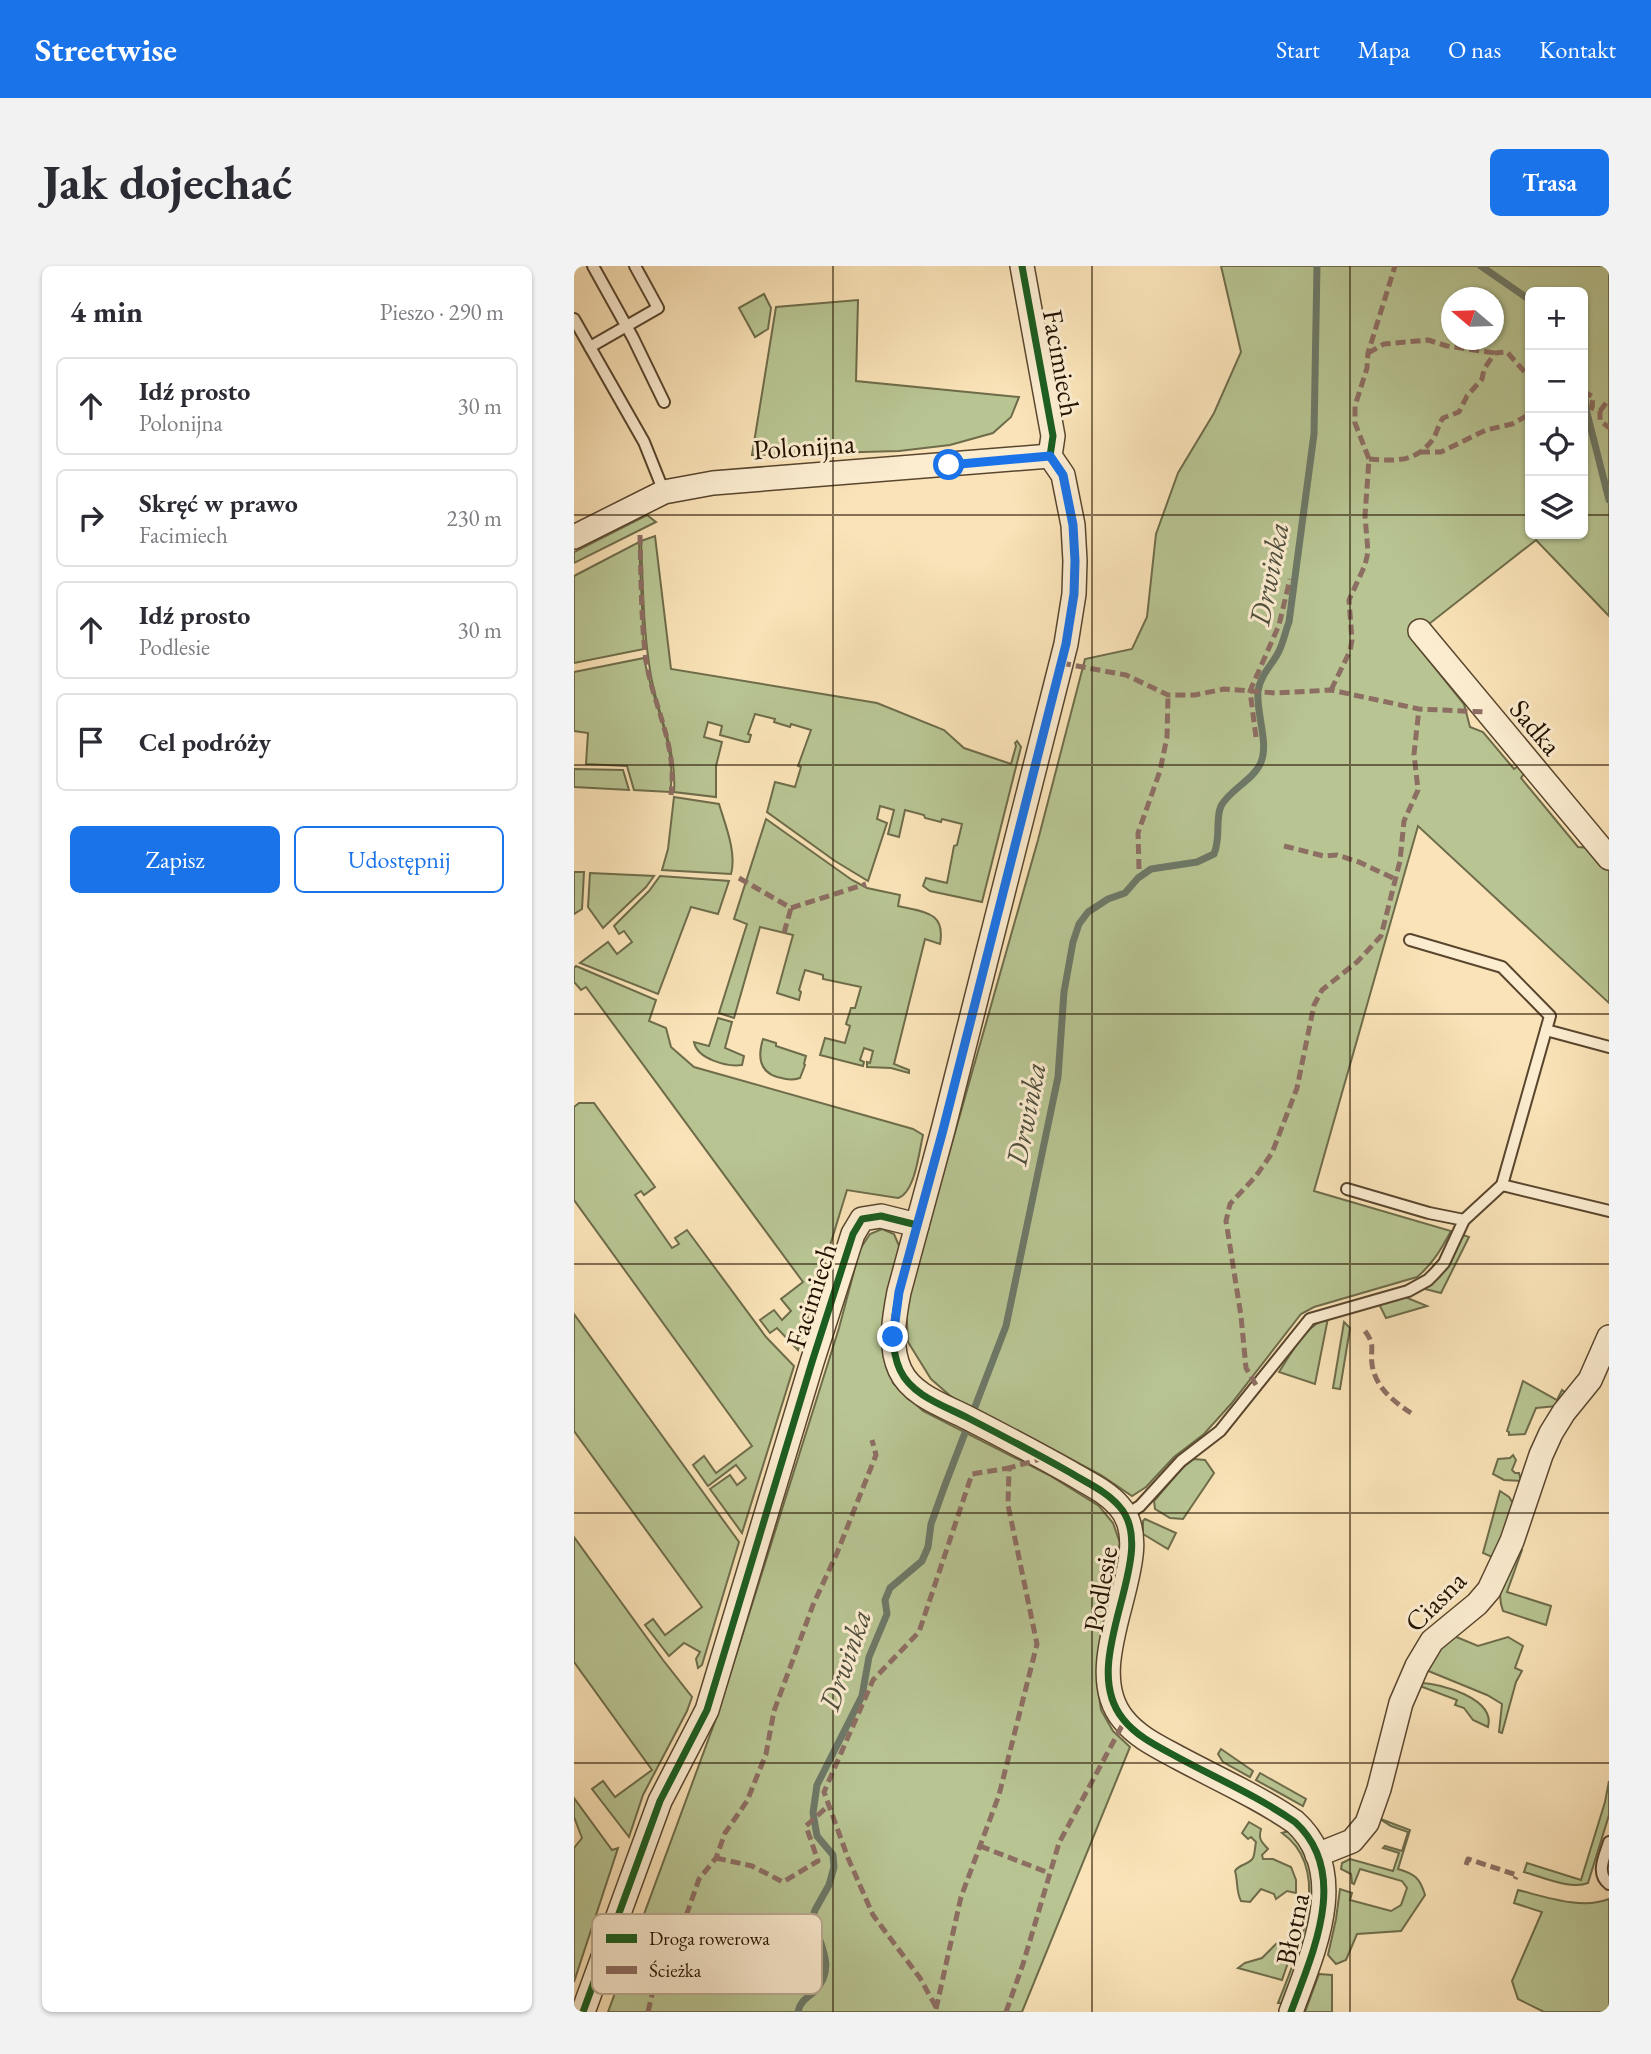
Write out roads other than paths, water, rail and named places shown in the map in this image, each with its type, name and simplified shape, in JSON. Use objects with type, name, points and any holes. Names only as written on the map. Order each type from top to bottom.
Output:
[{"type":"street","name":"Facimiech","points":[[619,1914],[660,1801],[707,1710],[853,1234],[862,1219],[881,1216],[917,1225],[1070,627],[1075,561],[1073,525],[1063,475],[1050,456],[1053,436],[1022,266]]},
{"type":"street","name":"Polonijna","points":[[574,537],[664,492],[713,483],[1050,456]]},
{"type":"street","name":"Sadka","points":[[1420,631],[1609,858]]},
{"type":"street","name":"Podlesie","points":[[917,1225],[894,1318],[895,1357],[900,1372],[917,1391],[1011,1439],[1098,1489],[1111,1498],[1126,1515],[1132,1539],[1131,1549],[1109,1658],[1107,1683],[1116,1710],[1124,1722],[1152,1743],[1295,1822],[1305,1831],[1317,1855]]},
{"type":"street","name":"Ciasna","points":[[1317,1855],[1352,1840],[1367,1823],[1379,1789],[1401,1703],[1417,1666],[1432,1641],[1477,1604],[1489,1590],[1509,1550],[1551,1433],[1590,1380],[1609,1337]]},
{"type":"street","name":"Błotna","points":[[1292,2012],[1322,1920],[1323,1883],[1317,1855]]},
{"type":"street","name":"Facimiech","points":[[583,2012],[592,1987]]},
{"type":"lane","points":[[593,266],[664,402]]},
{"type":"lane","points":[[590,347],[658,308],[635,266]]},
{"type":"lane","points":[[575,321],[644,442],[664,492]]},
{"type":"lane","points":[[1126,1515],[1140,1506],[1181,1461],[1220,1431],[1310,1319],[1408,1291],[1429,1280],[1444,1263],[1464,1220],[1502,1185],[1550,1016],[1502,967],[1410,940]]},
{"type":"lane","points":[[1546,1030],[1609,1047]]},
{"type":"lane","points":[[1502,1185],[1609,1212]]},
{"type":"lane","points":[[1347,1189],[1429,1213],[1464,1220]]},
{"type":"lane","points":[[1609,1842],[1601,1872],[1609,1884]]},
{"type":"waterway","name":"Drwinka","points":[[814,1914],[829,1885],[834,1867],[833,1855],[817,1836],[813,1813],[817,1785],[862,1696],[869,1657],[887,1614],[885,1600],[890,1588],[922,1561],[928,1547],[931,1524],[1006,1326],[1058,1077],[1064,992],[1079,924],[1088,912],[1108,899],[1125,893],[1138,878],[1151,869],[1197,862],[1214,854],[1221,806],[1230,794],[1253,774],[1261,762],[1264,746],[1258,691],[1263,676],[1280,649],[1289,622],[1314,434],[1317,266]]},
{"type":"waterway","points":[[1481,266],[1525,297]]},
{"type":"waterway","points":[[1587,413],[1609,500]]},
{"type":"waterway","name":"Drwinka","points":[[822,1949],[826,1964],[822,1982]]},
{"type":"waterway","name":"Drwinka","points":[[798,2012],[802,2002],[811,1994]]}]
